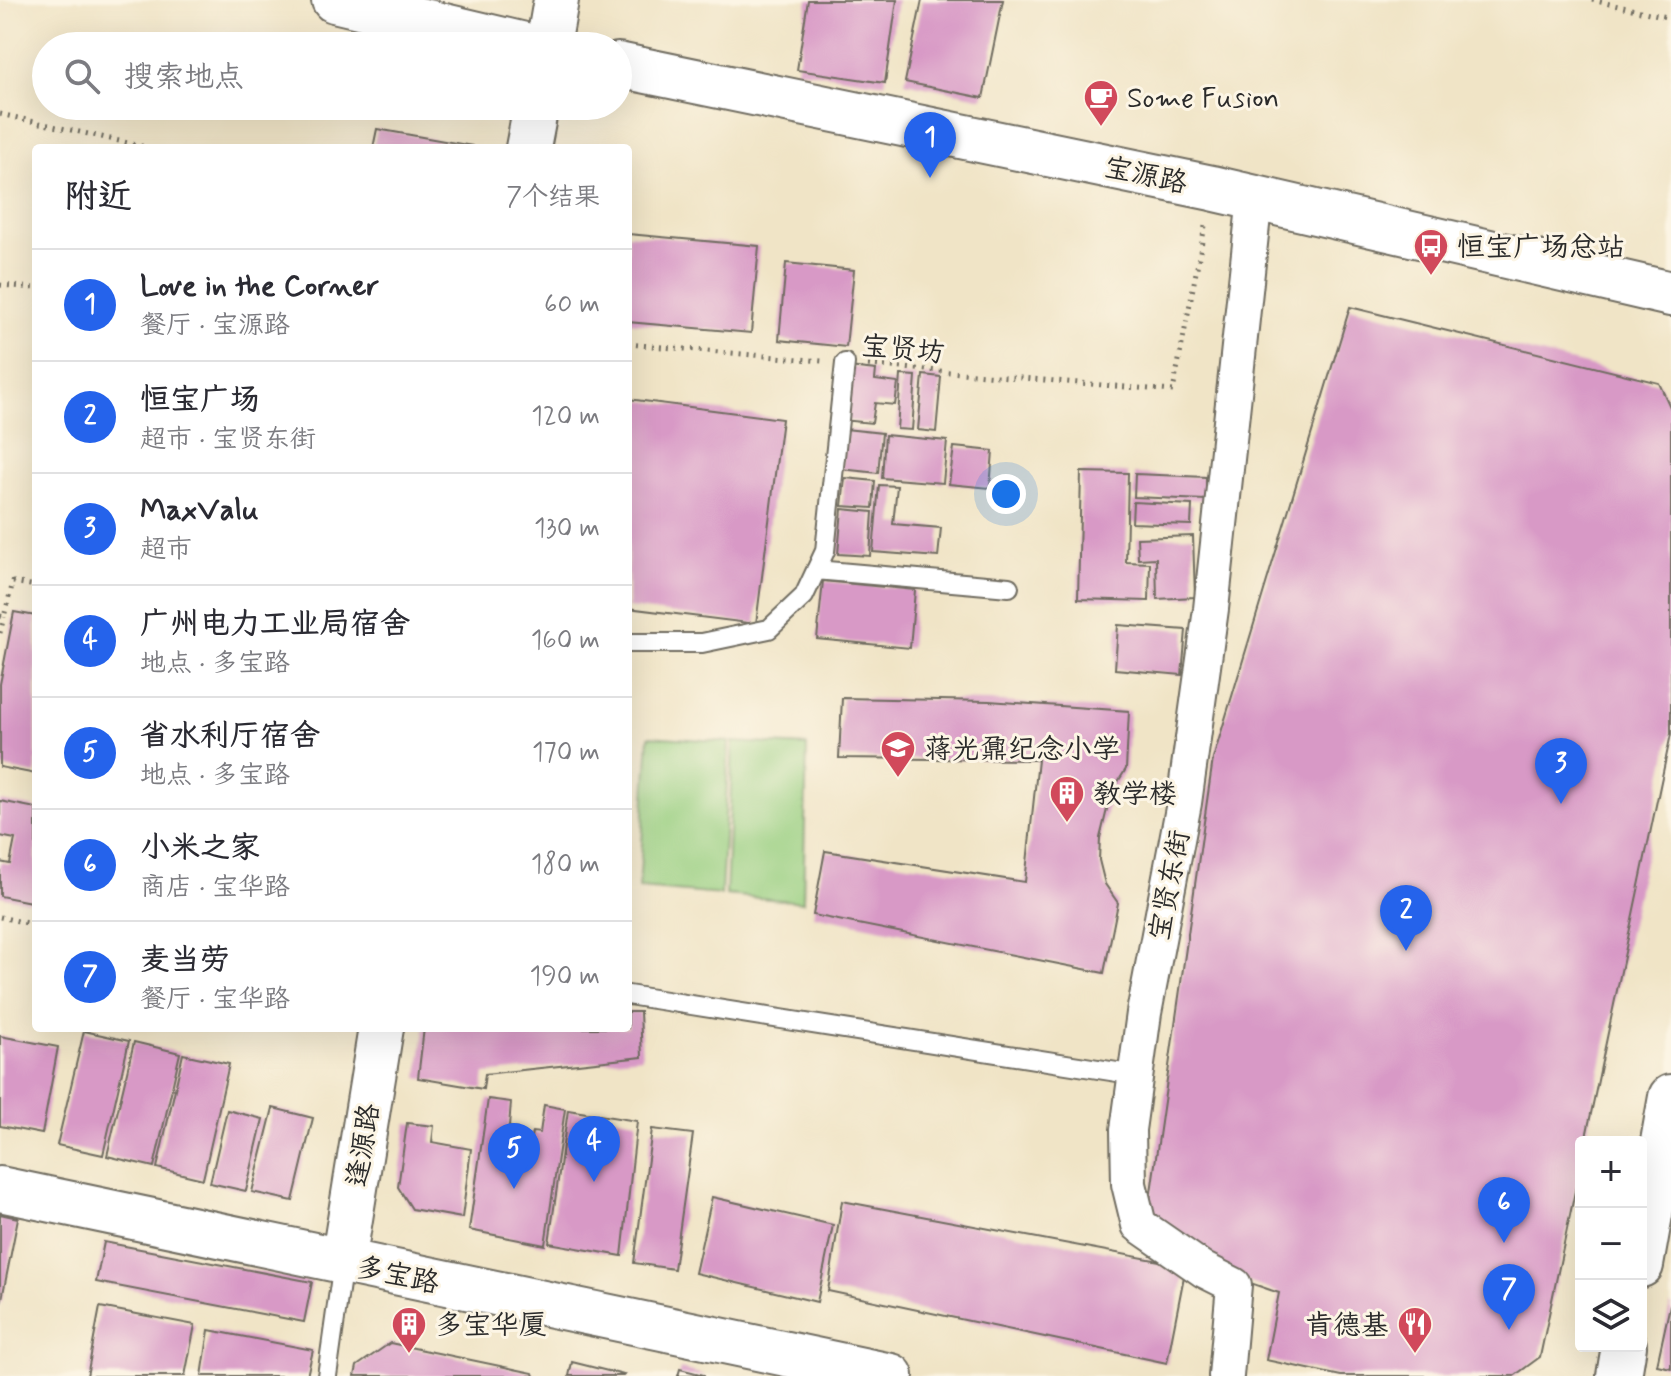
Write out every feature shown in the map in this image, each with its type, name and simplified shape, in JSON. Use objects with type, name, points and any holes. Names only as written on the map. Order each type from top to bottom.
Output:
[{"type":"street","points":[[334,0],[470,32]]},
{"type":"street","points":[[550,32],[556,0]]},
{"type":"street","name":"宝源路","points":[[632,68],[1255,197],[1671,294]]},
{"type":"street","points":[[529,144],[533,120]]},
{"type":"street","name":"宝贤东街","points":[[1226,1376],[1234,1285],[1204,1270],[1139,1225],[1129,1184],[1128,1130],[1144,1013],[1184,803],[1211,609],[1255,197]]},
{"type":"street","name":"逢源路","points":[[343,1262],[380,1032]]},
{"type":"street","points":[[1647,1231],[1671,1097]]},
{"type":"street","name":"多宝路","points":[[0,1189],[891,1376]]},
{"type":"street","points":[[1619,1376],[1623,1352]]},
{"type":"lane","points":[[632,643],[702,643],[769,629],[804,596],[825,551],[845,363]]},
{"type":"lane","points":[[816,570],[1009,587]]},
{"type":"lane","points":[[632,996],[1136,1075]]},
{"type":"lane","points":[[327,1376],[343,1262]]},
{"type":"path","points":[[1592,0],[1671,18]]},
{"type":"path","points":[[0,114],[132,144]]},
{"type":"path","name":"宝贤坊","points":[[632,344],[1173,391],[1212,188]]},
{"type":"path","points":[[0,285],[32,288]]},
{"type":"path","points":[[0,633],[13,582],[32,585]]},
{"type":"path","points":[[0,917],[32,924]]},
{"type":"green space","points":[[649,736],[729,742],[721,895],[639,888]]},
{"type":"green space","points":[[733,742],[807,746],[803,902],[726,895]]},
{"type":"building","points":[[808,0],[897,0],[885,83],[797,70]]},
{"type":"building","points":[[922,0],[1003,0],[983,98],[905,82]]},
{"type":"building","points":[[377,129],[462,144],[374,144]]},
{"type":"building","points":[[632,234],[759,246],[751,333],[632,322]]},
{"type":"building","points":[[786,263],[854,270],[846,347],[779,340]]},
{"type":"building","points":[[1350,307],[1659,383],[1671,409],[1671,734],[1586,1136],[1575,1136],[1575,1191],[1540,1357],[1514,1376],[1341,1376],[1266,1360],[1279,1293],[1207,1268],[1147,1220],[1213,759]]},
{"type":"building","points":[[848,367],[876,370],[875,380],[898,383],[895,405],[875,403],[872,423],[842,420]]},
{"type":"building","points":[[901,375],[916,376],[912,430],[897,429]]},
{"type":"building","points":[[923,375],[941,377],[936,432],[918,430]]},
{"type":"building","points":[[632,400],[782,419],[756,624],[632,608]]},
{"type":"building","points":[[845,429],[882,433],[878,473],[841,469]]},
{"type":"building","points":[[885,435],[947,441],[943,483],[882,478]]},
{"type":"building","points":[[954,447],[993,451],[990,488],[949,484]]},
{"type":"building","points":[[1081,472],[1128,473],[1126,562],[1150,563],[1149,601],[1078,599]]},
{"type":"building","points":[[1135,474],[1206,477],[1206,500],[1134,497]]},
{"type":"building","points":[[845,478],[875,481],[873,508],[842,506]]},
{"type":"building","points":[[879,485],[897,486],[893,524],[941,528],[938,557],[873,552]]},
{"type":"building","points":[[1133,502],[1192,505],[1191,525],[1132,523]]},
{"type":"building","points":[[842,509],[873,512],[870,556],[838,554]]},
{"type":"building","points":[[1193,536],[1195,597],[1157,599],[1156,558],[1138,559],[1137,538]]},
{"type":"building","points":[[823,581],[915,590],[910,648],[817,639]]},
{"type":"building","points":[[14,612],[32,615],[32,773],[0,767],[0,684]]},
{"type":"building","points":[[1118,625],[1186,630],[1182,675],[1115,669]]},
{"type":"building","name":"教学楼","points":[[842,698],[989,701],[1129,711],[1126,769],[1111,793],[1100,838],[1099,860],[1105,884],[1118,903],[1104,973],[813,915],[825,851],[1025,882],[1038,760],[839,758]]},
{"type":"building","points":[[0,801],[32,807],[32,902],[0,896],[0,862],[10,864],[15,839],[0,836]]},
{"type":"building","points":[[632,1012],[640,1012],[642,1057],[485,1074],[483,1089],[418,1078],[424,1032],[632,1032]]},
{"type":"building","points":[[84,1032],[129,1041],[103,1155],[57,1145]]},
{"type":"building","points":[[0,1036],[58,1047],[42,1134],[0,1126]]},
{"type":"building","points":[[134,1042],[180,1053],[154,1167],[107,1156]]},
{"type":"building","points":[[183,1054],[229,1064],[203,1179],[157,1168]]},
{"type":"building","points":[[488,1099],[511,1102],[509,1127],[517,1129],[515,1146],[529,1148],[532,1132],[540,1133],[544,1105],[565,1109],[545,1245],[469,1230]]},
{"type":"building","points":[[273,1108],[313,1118],[293,1201],[252,1192]]},
{"type":"building","points":[[227,1110],[263,1119],[246,1191],[210,1183]]},
{"type":"building","points":[[568,1110],[637,1121],[622,1256],[549,1243]]},
{"type":"building","points":[[407,1123],[434,1126],[432,1142],[471,1149],[462,1218],[412,1209],[398,1187]]},
{"type":"building","points":[[652,1129],[693,1134],[674,1269],[634,1263]]},
{"type":"building","points":[[712,1197],[833,1225],[817,1302],[695,1273]]},
{"type":"building","points":[[842,1201],[1186,1266],[1167,1363],[828,1291]]},
{"type":"building","points":[[0,1214],[18,1218],[1,1304],[0,1303]]},
{"type":"building","points":[[104,1242],[312,1282],[304,1322],[96,1282]]},
{"type":"building","points":[[1671,1305],[1671,1368],[1657,1365]]},
{"type":"building","points":[[100,1307],[195,1325],[185,1376],[87,1376]]},
{"type":"building","points":[[209,1330],[313,1350],[307,1376],[202,1376]]},
{"type":"building","name":"多宝华厦","points":[[390,1343],[533,1373],[534,1376],[355,1376],[357,1366]]},
{"type":"building","points":[[572,1362],[624,1375],[569,1376]]},
{"type":"building","points":[[680,1369],[704,1375],[704,1376],[678,1376]]},
{"type":"place","name":"Some Fusion","points":[[1101,128]]},
{"type":"place","name":"Love in the Corner","points":[[930,178]]},
{"type":"place","name":"恒宝广场总站","points":[[1431,277]]},
{"type":"place","name":"蒋光鼐纪念小学","points":[[898,779]]},
{"type":"place","name":"MaxValu","points":[[1561,804]]},
{"type":"place","name":"教学楼","points":[[1067,824]]},
{"type":"place","name":"恒宝广场","points":[[1406,951]]},
{"type":"place","name":"广州电力工业局宿舍","points":[[594,1182]]},
{"type":"place","name":"省水利厅宿舍","points":[[514,1189]]},
{"type":"place","name":"小米之家","points":[[1504,1243]]},
{"type":"place","name":"麦当劳","points":[[1509,1330]]},
{"type":"place","name":"多宝华厦","points":[[409,1355]]},
{"type":"place","name":"肯德基","points":[[1415,1355]]}]
